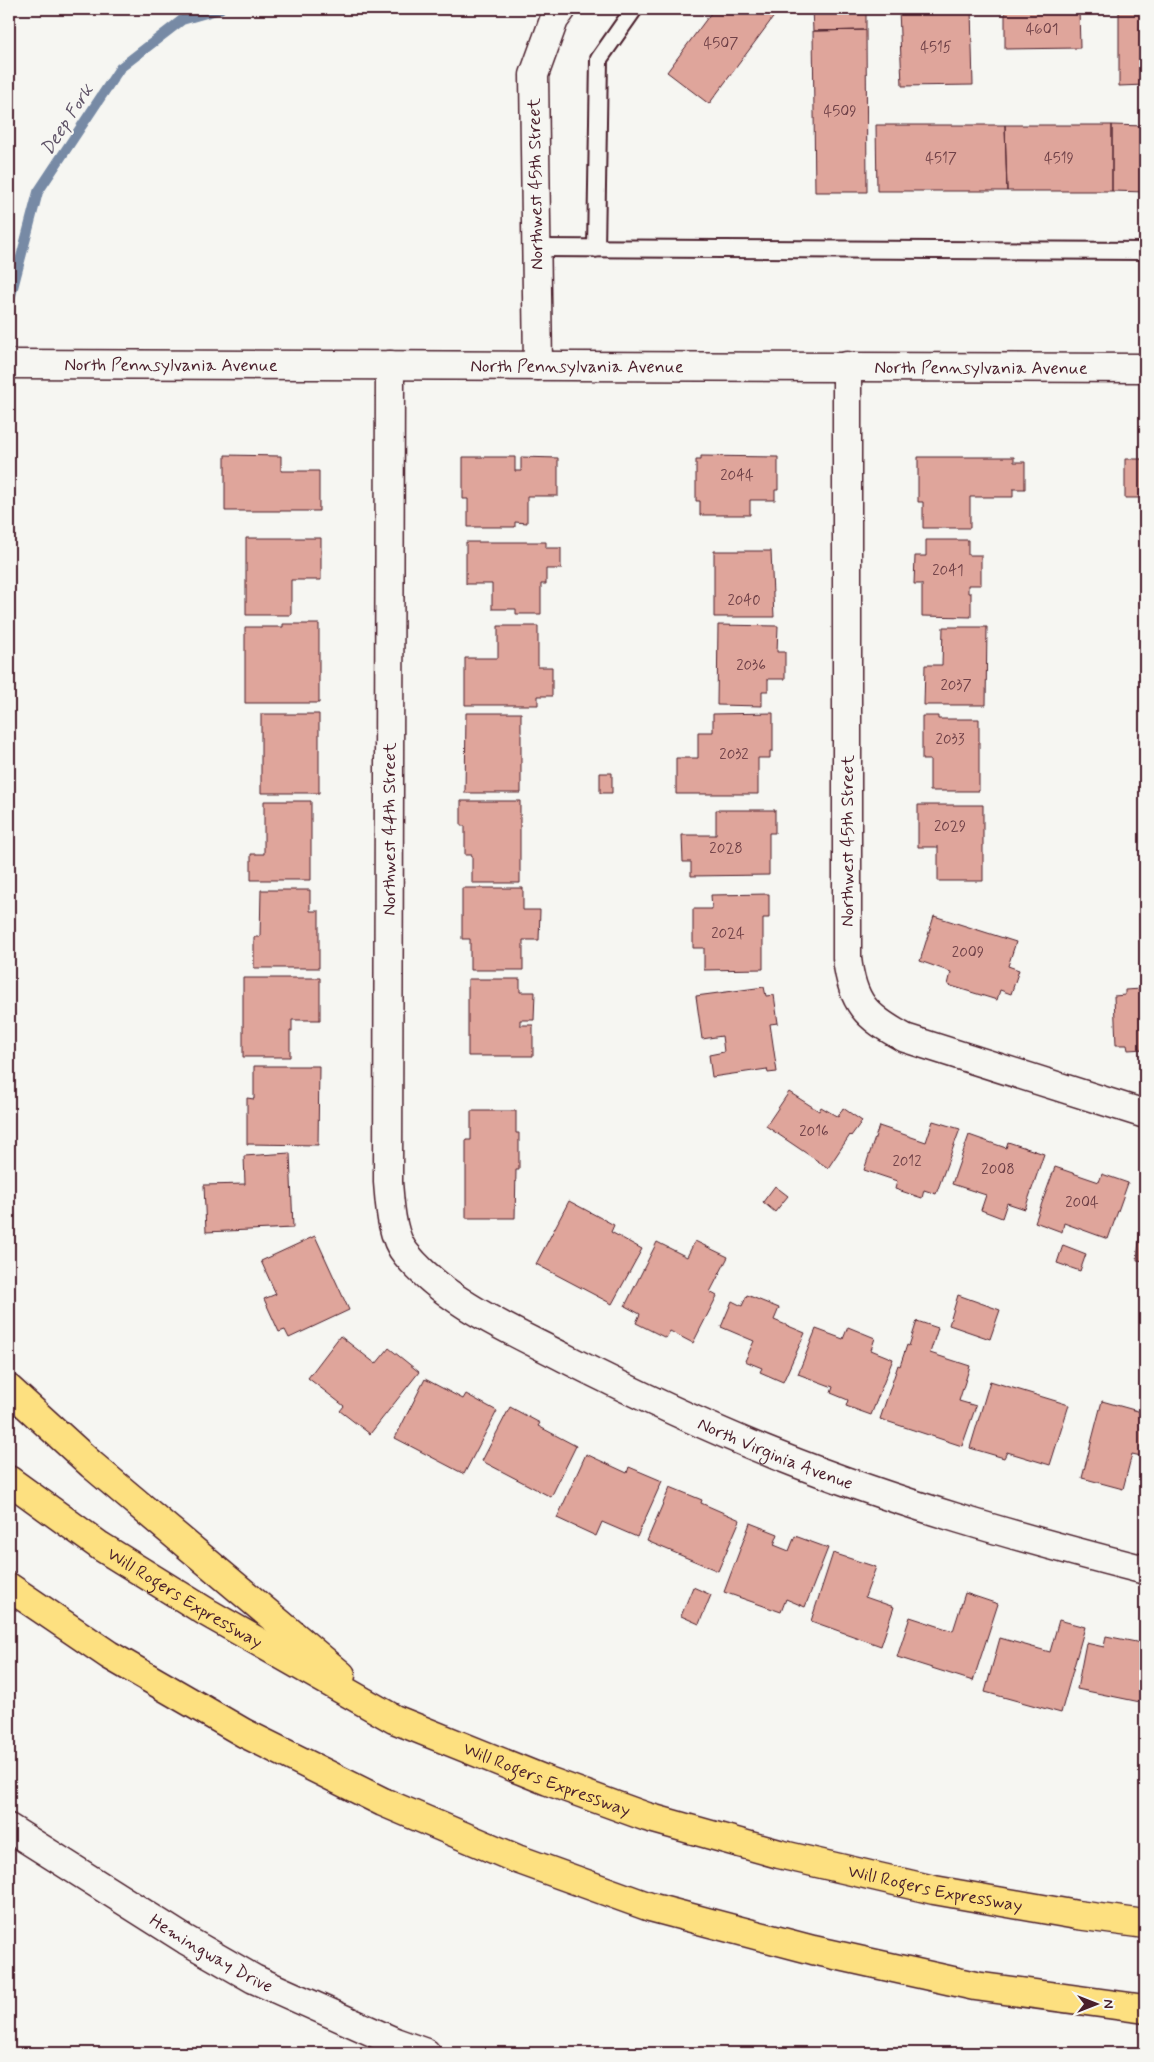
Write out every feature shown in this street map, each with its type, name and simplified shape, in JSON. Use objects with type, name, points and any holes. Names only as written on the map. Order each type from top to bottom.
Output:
[{"type":"highway","points":[[9,1389],[92,1465],[394,1719]]},
{"type":"highway","name":"Will Rogers Expressway","points":[[9,1480],[108,1551],[208,1613],[394,1719],[548,1781],[638,1813],[779,1854],[934,1890],[1145,1924]]},
{"type":"highway","points":[[9,1587],[109,1655]]},
{"type":"highway","points":[[9,1604],[109,1655],[244,1733],[383,1802],[517,1859],[650,1907],[814,1950],[975,1986],[1145,2009]]},
{"type":"street","name":"Northwest 45th Street","points":[[538,366],[534,75],[554,20],[562,9]]},
{"type":"street","name":"North Pennsylvania Avenue","points":[[9,364],[1145,368]]},
{"type":"street","name":"Northwest 44th Street","points":[[390,365],[388,1182],[391,1221],[404,1252],[429,1279]]},
{"type":"street","name":"Northwest 45th Street","points":[[847,366],[847,958],[849,981],[857,1000],[870,1016],[885,1028],[905,1038],[1145,1114]]},
{"type":"street","name":"North Virginia Avenue","points":[[429,1279],[459,1301],[638,1395],[776,1455],[896,1498],[1022,1538],[1145,1570]]},
{"type":"street","name":"Hemingway Drive","points":[[9,1828],[186,1940],[254,1979],[395,2042],[426,2053]]},
{"type":"lane","points":[[596,249],[599,59],[634,9]]},
{"type":"lane","points":[[536,248],[1145,251]]},
{"type":"building","points":[[714,9],[767,9],[775,15],[709,104],[667,72]]},
{"type":"building","points":[[812,9],[866,9],[866,30],[813,31]]},
{"type":"building","points":[[899,9],[971,9],[973,85],[902,86]]},
{"type":"building","points":[[1005,9],[1079,9],[1080,48],[1005,49]]},
{"type":"building","points":[[1119,9],[1145,9],[1145,85],[1119,86]]},
{"type":"building","points":[[866,30],[867,192],[815,192],[813,31]]},
{"type":"building","points":[[876,125],[1005,125],[1007,191],[877,191]]},
{"type":"building","points":[[1005,125],[1112,125],[1112,191],[1007,191]]},
{"type":"building","points":[[1112,125],[1145,126],[1145,192],[1112,191]]},
{"type":"building","points":[[225,455],[281,456],[281,471],[319,471],[319,511],[225,511]]},
{"type":"building","points":[[701,456],[778,457],[778,490],[775,490],[775,500],[750,500],[750,515],[700,515],[700,501],[696,501],[696,460],[701,460]]},
{"type":"building","points":[[463,457],[515,457],[515,471],[521,471],[521,457],[558,458],[558,496],[527,496],[527,523],[515,522],[515,527],[468,527],[468,499],[463,499]]},
{"type":"building","points":[[918,457],[1014,457],[1014,462],[1025,462],[1025,489],[1013,489],[1013,497],[970,497],[970,528],[923,528],[923,502],[918,502]]},
{"type":"building","points":[[1125,459],[1145,459],[1145,498],[1125,498]]},
{"type":"building","points":[[246,538],[321,538],[321,580],[291,580],[291,615],[246,615]]},
{"type":"building","points":[[926,540],[968,540],[968,555],[981,555],[981,585],[968,585],[968,593],[971,593],[971,617],[922,616],[922,584],[914,584],[915,556],[926,556]]},
{"type":"building","points":[[466,542],[546,542],[546,548],[561,548],[561,569],[546,569],[546,584],[541,584],[541,614],[516,614],[516,609],[492,609],[492,584],[466,584]]},
{"type":"building","points":[[714,551],[771,551],[774,617],[714,617]]},
{"type":"building","points":[[283,624],[319,624],[319,703],[245,703],[245,627],[283,627]]},
{"type":"building","points":[[718,625],[778,626],[777,652],[785,652],[785,679],[768,679],[768,691],[762,691],[762,706],[717,705]]},
{"type":"building","points":[[498,626],[538,626],[538,667],[552,667],[552,696],[538,696],[538,705],[465,705],[465,658],[498,658]]},
{"type":"building","points":[[943,627],[987,627],[986,705],[924,705],[925,665],[942,665]]},
{"type":"building","points":[[466,713],[521,713],[521,793],[465,793]]},
{"type":"building","points":[[773,713],[773,751],[770,751],[770,758],[758,758],[758,794],[676,794],[676,758],[698,758],[698,732],[713,732],[713,714]]},
{"type":"building","points":[[261,714],[319,714],[319,793],[261,793]]},
{"type":"building","points":[[922,716],[938,716],[938,719],[979,719],[979,791],[930,791],[930,760],[922,760]]},
{"type":"building","points":[[600,773],[612,773],[612,793],[600,793]]},
{"type":"building","points":[[264,801],[311,801],[311,880],[251,880],[251,854],[264,854]]},
{"type":"building","points":[[461,801],[520,801],[520,883],[472,883],[472,855],[465,855],[465,826],[461,826]]},
{"type":"building","points":[[918,805],[983,805],[983,881],[938,881],[938,847],[918,847]]},
{"type":"building","points":[[716,810],[775,810],[775,833],[769,833],[769,875],[691,876],[691,862],[683,862],[682,835],[716,835]]},
{"type":"building","points":[[462,888],[523,888],[523,910],[540,910],[539,940],[523,940],[523,970],[470,970],[470,939],[462,939]]},
{"type":"building","points":[[261,890],[310,890],[310,911],[319,911],[319,968],[254,968],[254,937],[260,937]]},
{"type":"building","points":[[769,894],[769,918],[763,918],[763,969],[704,970],[704,948],[693,948],[693,909],[712,909],[711,895]]},
{"type":"building","points":[[934,916],[1016,942],[1008,966],[1019,970],[1011,994],[1000,990],[997,1000],[948,985],[951,972],[920,961]]},
{"type":"building","points":[[1145,976],[1145,1049],[1128,1050],[1127,1045],[1116,1045],[1114,996],[1125,995],[1125,990],[1142,989],[1141,977]]},
{"type":"building","points":[[243,978],[320,978],[320,1020],[292,1020],[290,1057],[243,1057]]},
{"type":"building","points":[[468,979],[520,979],[520,992],[535,992],[534,1020],[520,1020],[520,1025],[533,1025],[533,1056],[468,1056]]},
{"type":"building","points":[[764,987],[766,996],[774,995],[778,1023],[770,1024],[777,1072],[768,1073],[767,1069],[712,1077],[709,1055],[724,1052],[722,1036],[702,1039],[696,996]]},
{"type":"building","points":[[254,1066],[319,1066],[318,1145],[247,1144],[247,1098],[254,1099]]},
{"type":"building","points":[[789,1092],[819,1111],[821,1107],[838,1117],[843,1108],[862,1121],[850,1135],[828,1168],[766,1126]]},
{"type":"building","points":[[471,1111],[516,1111],[516,1133],[519,1133],[519,1170],[516,1170],[515,1218],[466,1218],[466,1140],[471,1140]]},
{"type":"building","points":[[933,1121],[960,1129],[936,1194],[924,1190],[922,1198],[895,1189],[897,1181],[864,1170],[879,1126],[926,1142]]},
{"type":"building","points":[[969,1135],[1006,1148],[1008,1142],[1044,1154],[1025,1209],[1007,1203],[1002,1218],[981,1210],[986,1195],[952,1184]]},
{"type":"building","points":[[290,1153],[293,1228],[206,1232],[204,1185],[245,1184],[244,1156]]},
{"type":"building","points":[[1055,1167],[1099,1182],[1102,1174],[1128,1183],[1108,1239],[1064,1223],[1062,1232],[1035,1222]]},
{"type":"building","points":[[775,1186],[788,1196],[775,1212],[763,1202]]},
{"type":"building","points":[[569,1201],[614,1225],[611,1232],[642,1249],[612,1304],[536,1264]]},
{"type":"building","points":[[1140,1232],[1145,1232],[1145,1261],[1137,1260]]},
{"type":"building","points":[[315,1236],[349,1310],[289,1338],[285,1330],[279,1332],[264,1299],[276,1294],[261,1261]]},
{"type":"building","points":[[695,1241],[728,1257],[710,1292],[717,1296],[693,1343],[670,1331],[666,1338],[636,1323],[640,1314],[625,1306],[657,1242],[687,1257]]},
{"type":"building","points":[[1063,1245],[1086,1254],[1080,1271],[1057,1263]]},
{"type":"building","points":[[747,1295],[779,1308],[774,1320],[805,1333],[783,1382],[760,1372],[762,1368],[745,1361],[754,1341],[721,1327],[732,1301],[742,1306]]},
{"type":"building","points":[[958,1295],[1000,1310],[990,1339],[949,1325]]},
{"type":"building","points":[[917,1321],[938,1328],[930,1353],[970,1366],[959,1401],[976,1406],[962,1446],[880,1419],[898,1365],[900,1366],[907,1345],[909,1346]]},
{"type":"building","points":[[848,1327],[875,1338],[871,1350],[893,1359],[871,1415],[846,1406],[848,1400],[831,1393],[833,1387],[798,1374],[816,1329],[843,1339]]},
{"type":"building","points":[[340,1336],[376,1364],[389,1348],[419,1372],[370,1434],[340,1411],[344,1406],[308,1378]]},
{"type":"building","points":[[425,1379],[463,1399],[466,1394],[497,1411],[464,1474],[395,1438]]},
{"type":"building","points":[[990,1381],[1069,1405],[1050,1465],[1007,1452],[1004,1458],[970,1448]]},
{"type":"building","points":[[1102,1401],[1145,1413],[1145,1462],[1140,1460],[1141,1456],[1132,1454],[1123,1489],[1082,1478]]},
{"type":"building","points":[[510,1407],[540,1423],[538,1426],[576,1446],[551,1497],[482,1461]]},
{"type":"building","points":[[586,1454],[627,1473],[629,1467],[662,1481],[637,1537],[602,1522],[596,1536],[557,1518]]},
{"type":"building","points":[[670,1487],[702,1500],[701,1503],[740,1520],[718,1571],[647,1541]]},
{"type":"building","points":[[750,1523],[778,1534],[774,1545],[789,1551],[795,1536],[828,1548],[805,1607],[786,1599],[781,1612],[724,1592]]},
{"type":"building","points":[[833,1553],[876,1567],[865,1597],[894,1607],[881,1646],[811,1621]]},
{"type":"building","points":[[693,1587],[711,1595],[699,1624],[681,1616]]},
{"type":"building","points":[[965,1593],[998,1604],[973,1681],[897,1657],[910,1617],[953,1631]]},
{"type":"building","points":[[1059,1620],[1085,1627],[1061,1713],[985,1692],[1000,1638],[1050,1652]]},
{"type":"building","points":[[1106,1636],[1141,1643],[1142,1640],[1145,1641],[1145,1703],[1077,1689],[1086,1643],[1104,1647]]},
{"type":"waterway","name":"Deep Fork","points":[[9,303],[38,192],[120,68],[182,20],[220,9]]}]
